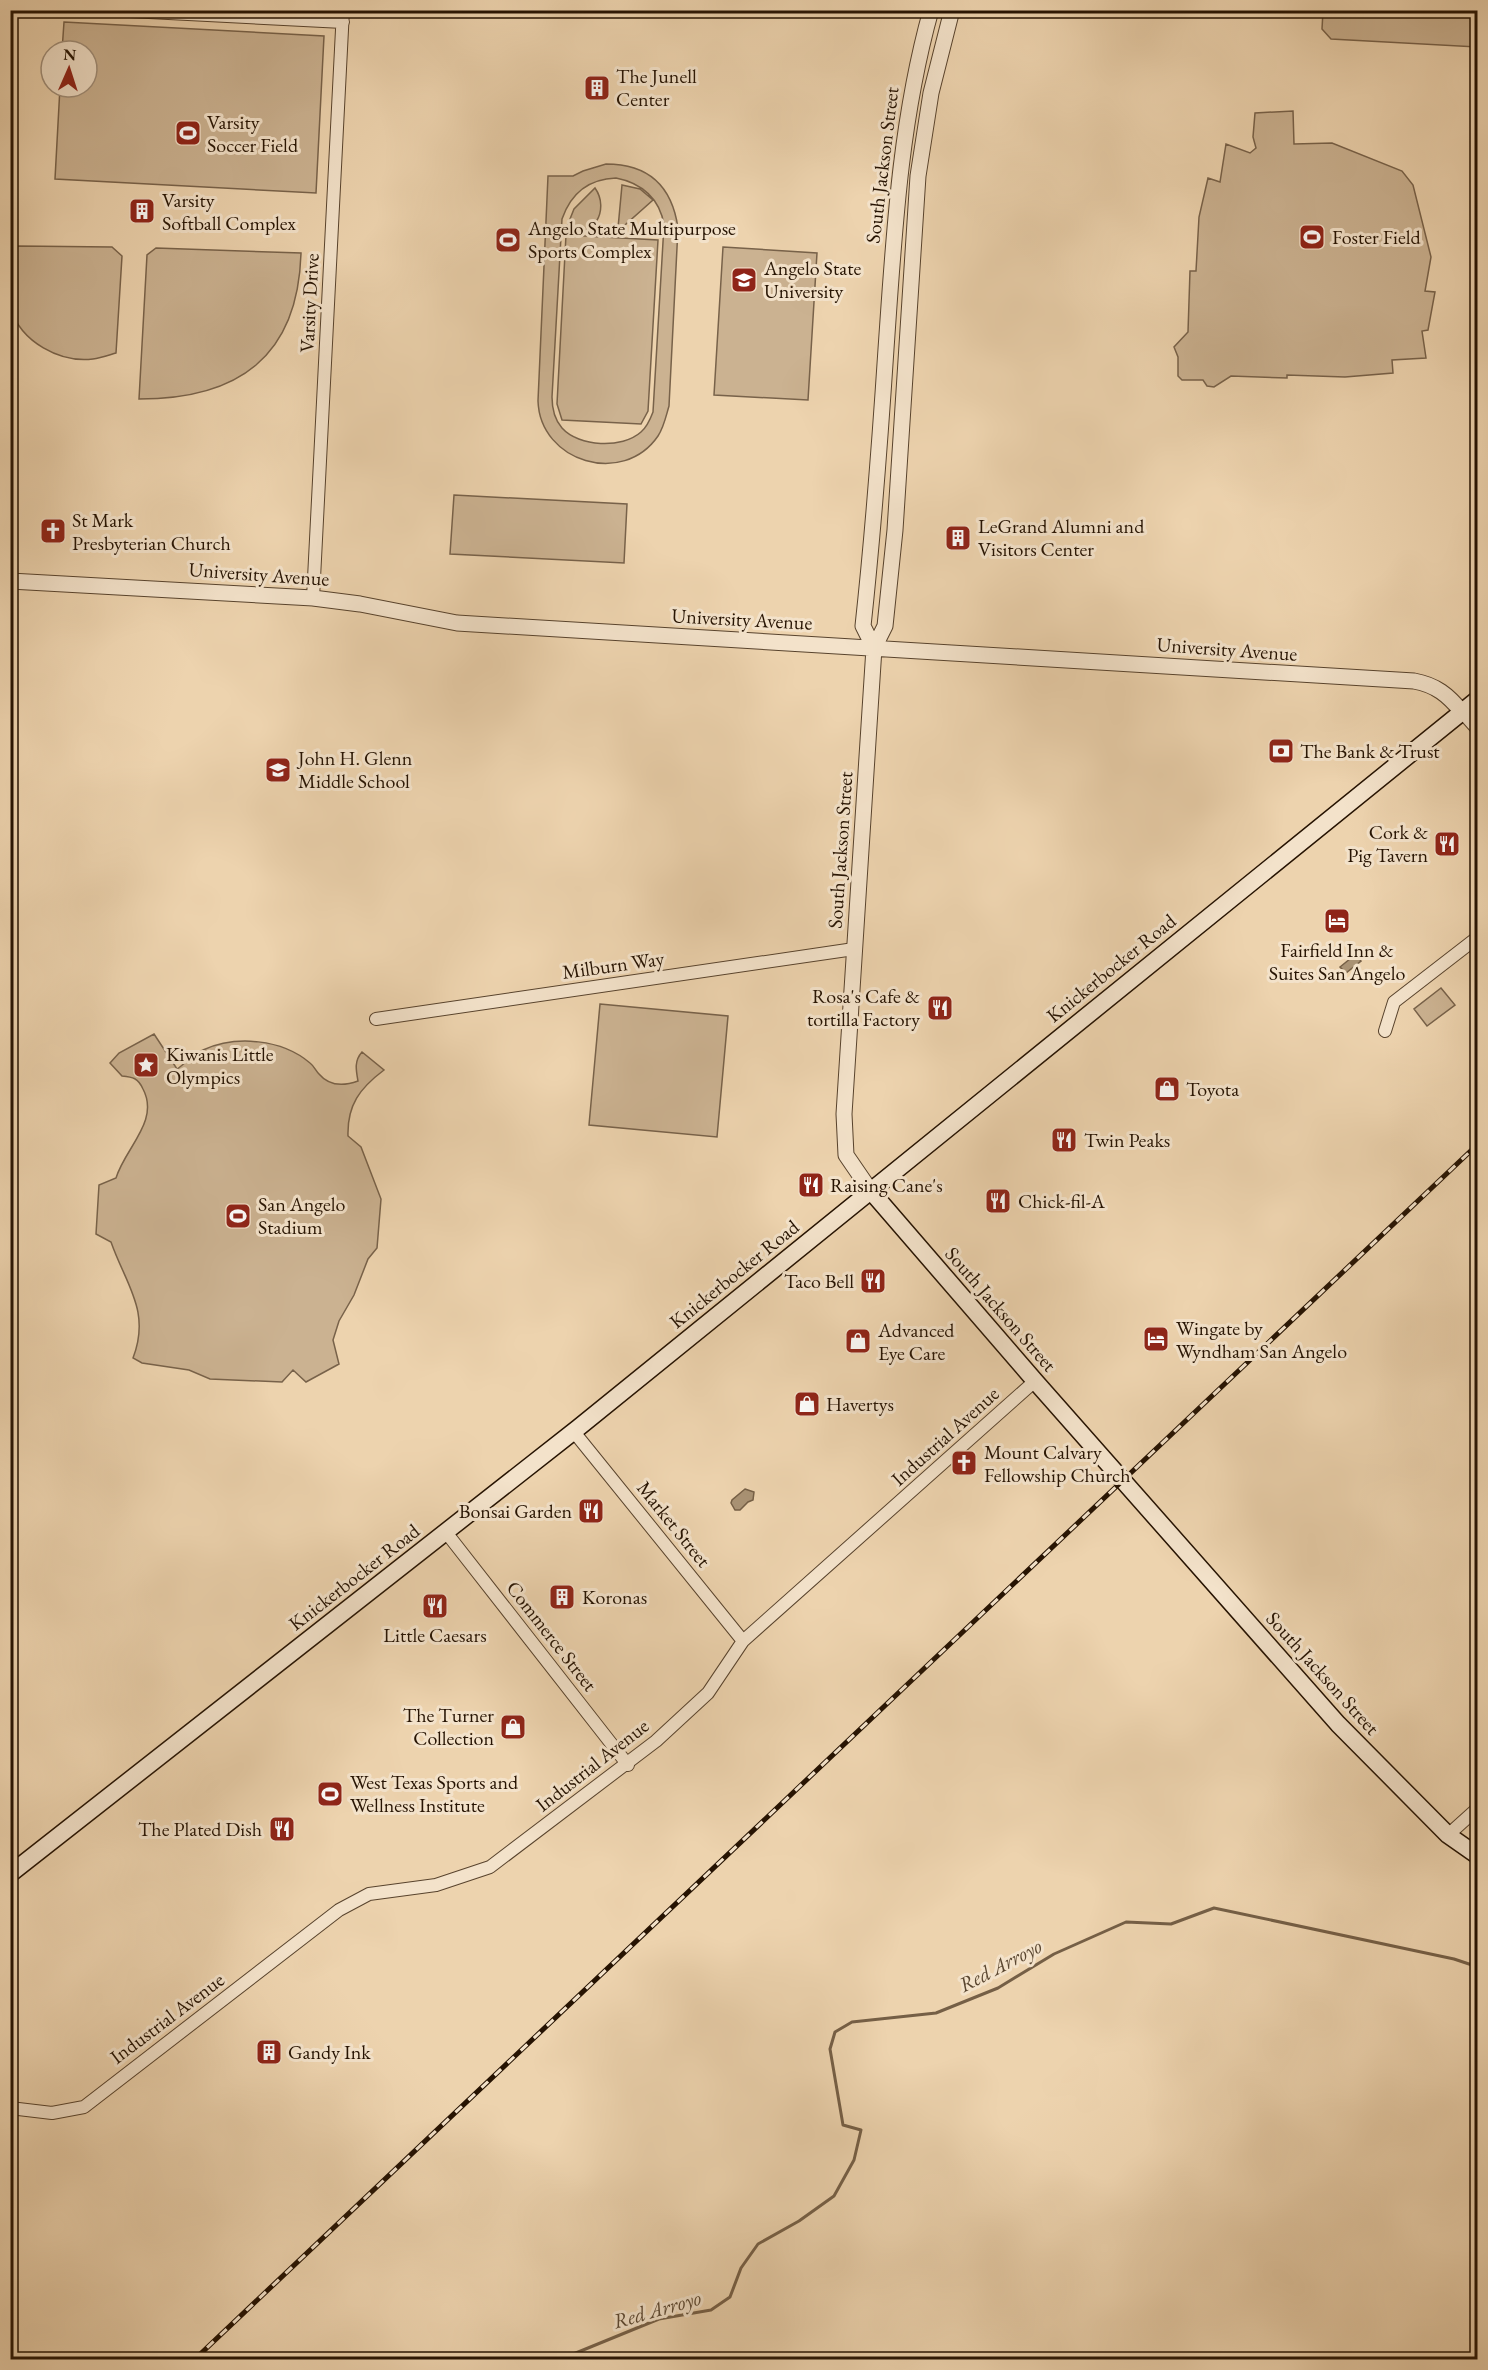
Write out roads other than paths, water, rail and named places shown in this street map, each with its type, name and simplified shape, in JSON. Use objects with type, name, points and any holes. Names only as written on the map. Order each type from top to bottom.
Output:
[{"type":"main road","name":"Knickerbocker Road","points":[[10,1874],[574,1432],[870,1190],[1042,1055],[1051,1044],[1478,699]]},
{"type":"main road","name":"South Jackson Street","points":[[870,1190],[1338,1724],[1448,1835],[1478,1856]]},
{"type":"street","points":[[110,10],[343,16]]},
{"type":"street","name":"South Jackson Street","points":[[874,648],[863,626],[878,471],[896,200],[910,92],[931,10]]},
{"type":"street","name":"South Jackson Street","points":[[870,1190],[846,1155],[844,1114],[874,648],[885,626],[895,530],[918,176],[931,93],[952,10]]},
{"type":"street","name":"Varsity Drive","points":[[313,598],[343,16]]},
{"type":"street","name":"University Avenue","points":[[10,581],[313,598],[360,604],[457,622],[1414,681],[1429,684],[1447,694],[1462,712]]},
{"type":"street","points":[[1462,712],[1478,730]]},
{"type":"street","points":[[1384,1031],[1394,1002],[1478,937]]},
{"type":"street","name":"Milburn Way","points":[[376,1018],[854,949]]},
{"type":"street","name":"Industrial Avenue","points":[[10,2108],[52,2113],[84,2107],[339,1910],[369,1894],[436,1885],[490,1867],[628,1764],[708,1693],[743,1641],[1035,1381]]},
{"type":"street","name":"Market Street","points":[[574,1432],[743,1641]]},
{"type":"street","name":"Commerce Street","points":[[445,1532],[628,1764]]},
{"type":"street","points":[[1448,1835],[1478,1809]]},
{"type":"waterway","name":"Red Arroyo","points":[[553,2360],[566,2357],[659,2319],[711,2310],[730,2297],[741,2268],[758,2244],[799,2221],[834,2196],[854,2160],[861,2130],[843,2125],[830,2049],[835,2032],[852,2022],[936,2013],[998,1988],[1054,1954],[1126,1922],[1171,1924],[1214,1908],[1454,1959],[1478,1967]]},
{"type":"railway","points":[[194,2360],[1478,1144]]},
{"type":"place","name":"The Junell Center","points":[[597,88]]},
{"type":"place","name":"Varsity Soccer Field","points":[[188,133]]},
{"type":"place","name":"Varsity Softball Complex","points":[[142,211]]},
{"type":"place","name":"Foster Field","points":[[1312,237]]},
{"type":"place","name":"Angelo State Multipurpose Sports Complex","points":[[508,240]]},
{"type":"place","name":"Angelo State University","points":[[744,280]]},
{"type":"place","name":"St Mark Presbyterian Church","points":[[53,531]]},
{"type":"place","name":"LeGrand Alumni and Visitors Center","points":[[958,538]]},
{"type":"place","name":"The Bank & Trust","points":[[1281,751]]},
{"type":"place","name":"John H. Glenn Middle School","points":[[278,770]]},
{"type":"place","name":"Cork & Pig Tavern","points":[[1447,844]]},
{"type":"place","name":"Fairfield Inn & Suites San Angelo","points":[[1337,921]]},
{"type":"place","name":"Rosa's Cafe & tortilla Factory","points":[[940,1008]]},
{"type":"place","name":"Kiwanis Little Olympics","points":[[146,1065]]},
{"type":"place","name":"Toyota","points":[[1167,1089]]},
{"type":"place","name":"Twin Peaks","points":[[1064,1140]]},
{"type":"place","name":"Raising Cane's","points":[[811,1185]]},
{"type":"place","name":"Chick-fil-A","points":[[998,1201]]},
{"type":"place","name":"San Angelo Stadium","points":[[238,1216]]},
{"type":"place","name":"Taco Bell","points":[[873,1281]]},
{"type":"place","name":"Wingate by Wyndham San Angelo","points":[[1156,1339]]},
{"type":"place","name":"Advanced Eye Care","points":[[858,1341]]},
{"type":"place","name":"Havertys","points":[[807,1404]]},
{"type":"place","name":"Mount Calvary Fellowship Church","points":[[964,1463]]},
{"type":"place","name":"Bonsai Garden","points":[[591,1511]]},
{"type":"place","name":"Koronas","points":[[562,1597]]},
{"type":"place","name":"Little Caesars","points":[[435,1606]]},
{"type":"place","name":"The Turner Collection","points":[[513,1727]]},
{"type":"place","name":"West Texas Sports and Wellness Institute","points":[[330,1794]]},
{"type":"place","name":"The Plated Dish","points":[[282,1829]]},
{"type":"place","name":"Gandy Ink","points":[[269,2052]]}]
